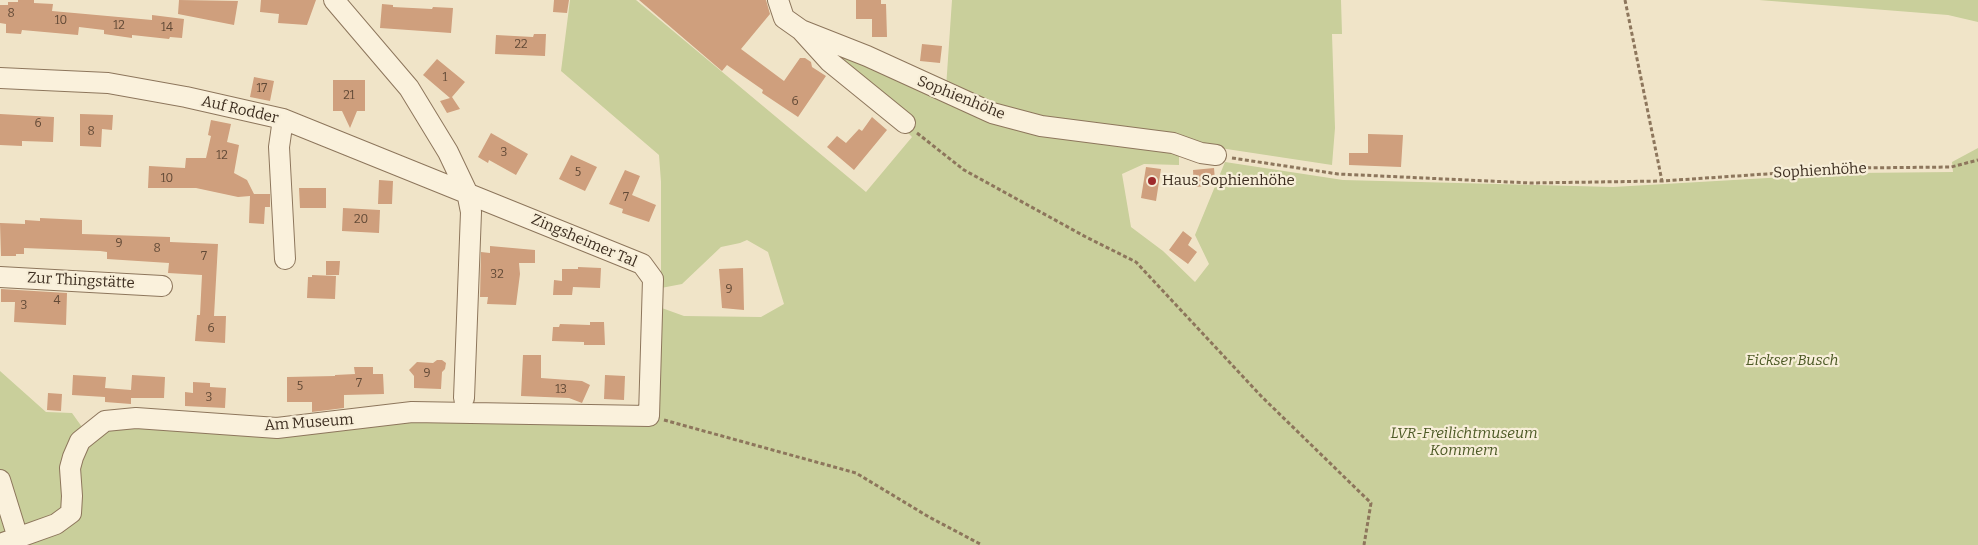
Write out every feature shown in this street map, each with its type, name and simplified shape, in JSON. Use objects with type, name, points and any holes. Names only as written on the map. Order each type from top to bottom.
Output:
[{"type":"street","points":[[334,0],[409,88],[448,152],[467,192],[471,212],[464,398]]},
{"type":"street","points":[[778,0],[784,18],[801,30],[830,62],[904,122]]},
{"type":"street","name":"Sophienhöhe","points":[[801,30],[867,56],[992,113],[1041,126],[1173,143],[1201,153],[1216,155]]},
{"type":"street","name":"Auf Rodder","points":[[0,78],[108,83],[186,97],[283,119],[467,192]]},
{"type":"street","points":[[283,119],[279,147],[285,259]]},
{"type":"street","name":"Zingsheimer Tal","points":[[467,192],[642,264],[653,279],[649,416]]},
{"type":"street","name":"Zur Thingstätte","points":[[0,277],[162,286]]},
{"type":"street","name":"Am Museum","points":[[9,541],[56,524],[71,514],[70,468],[72,457],[80,441],[105,421],[136,418],[277,428],[412,412],[649,416]]},
{"type":"street","points":[[0,480],[9,541]]},
{"type":"path","points":[[1626,0],[1662,181]]},
{"type":"path","points":[[904,122],[964,170],[1086,237],[1136,262],[1262,397],[1371,503],[1364,545]]},
{"type":"path","name":"Sophienhöhe","points":[[1216,155],[1338,174],[1531,183],[1662,181],[1854,168],[1951,167],[1978,160]]},
{"type":"path","points":[[649,416],[856,473],[929,518],[982,545]]},
{"type":"green space","points":[[570,0],[636,0],[866,192],[912,137],[825,49],[968,108],[1179,149],[1179,165],[1144,164],[1122,174],[1131,227],[1163,251],[1195,282],[1209,264],[1195,235],[1225,162],[1343,180],[1613,187],[1854,173],[1953,172],[1952,162],[1978,148],[1978,545],[0,545],[0,371],[46,412],[72,413],[82,427],[647,419],[659,307],[684,316],[761,317],[784,304],[768,252],[747,240],[721,247],[682,284],[661,288],[661,182],[659,155],[561,71]]},
{"type":"green space","points":[[952,0],[1341,0],[1342,34],[1332,34],[1335,128],[1332,165],[1042,121],[946,88]]},
{"type":"green space","points":[[1759,0],[1978,0],[1978,22],[1948,15]]},
{"type":"building","points":[[18,0],[34,0],[34,3],[53,4],[52,11],[152,20],[152,15],[184,19],[182,38],[170,37],[169,39],[132,35],[132,38],[104,34],[104,30],[79,27],[78,35],[22,30],[21,34],[6,33],[6,24],[0,23],[0,5],[8,5],[8,2],[18,2]]},
{"type":"building","points":[[179,0],[238,1],[234,25],[178,14]]},
{"type":"building","points":[[261,0],[316,0],[307,25],[278,23],[279,14],[260,12]]},
{"type":"building","points":[[554,0],[569,0],[567,13],[553,12]]},
{"type":"building","points":[[639,0],[766,0],[770,14],[741,49],[784,81],[800,58],[805,58],[811,62],[812,67],[826,76],[798,117],[762,93],[763,90],[727,65],[722,71]]},
{"type":"building","points":[[856,0],[881,0],[881,4],[886,4],[887,37],[872,37],[872,19],[856,19]]},
{"type":"building","points":[[382,4],[393,5],[393,7],[453,8],[451,33],[380,28]]},
{"type":"building","points":[[534,34],[546,34],[545,56],[495,54],[496,35],[533,37]]},
{"type":"building","points":[[922,44],[942,46],[940,63],[920,61]]},
{"type":"building","points":[[437,59],[465,82],[452,97],[460,109],[447,113],[440,101],[450,98],[423,75]]},
{"type":"building","points":[[254,77],[274,81],[270,101],[250,97]]},
{"type":"building","points":[[333,80],[365,80],[365,111],[357,111],[350,128],[342,111],[333,111]]},
{"type":"building","points":[[0,114],[54,117],[53,142],[22,141],[22,146],[0,145]]},
{"type":"building","points":[[80,114],[113,115],[112,130],[102,129],[101,147],[80,146]]},
{"type":"building","points":[[872,117],[887,130],[854,170],[827,147],[837,136],[846,143],[859,129],[862,131]]},
{"type":"building","points":[[211,120],[231,124],[227,142],[239,145],[234,173],[247,180],[254,194],[270,194],[270,207],[265,207],[264,224],[249,223],[250,196],[238,197],[196,188],[148,188],[149,166],[185,168],[186,158],[206,158],[211,136],[208,135]]},
{"type":"building","points":[[491,133],[528,154],[516,175],[489,160],[488,163],[478,157]]},
{"type":"building","points":[[1368,134],[1403,135],[1401,167],[1349,165],[1349,153],[1368,153]]},
{"type":"building","points":[[571,155],[597,167],[585,191],[559,179]]},
{"type":"building","name":"Haus Sophienhöhe","points":[[1146,167],[1161,169],[1156,201],[1141,198]]},
{"type":"building","points":[[1214,168],[1215,180],[1207,181],[1208,186],[1194,187],[1193,170]]},
{"type":"building","points":[[625,170],[640,176],[632,195],[656,205],[649,222],[622,213],[623,209],[609,204]]},
{"type":"building","points":[[379,180],[393,181],[392,204],[378,204]]},
{"type":"building","points":[[299,188],[326,188],[326,208],[300,208]]},
{"type":"building","points":[[343,208],[380,210],[379,233],[342,231]]},
{"type":"building","points":[[40,218],[82,220],[82,234],[170,237],[170,242],[218,244],[214,316],[226,316],[225,343],[195,341],[197,315],[200,315],[202,275],[168,273],[169,263],[107,259],[107,252],[100,251],[24,248],[24,254],[1,256],[0,223],[25,224],[25,220],[40,221]]},
{"type":"building","points":[[1183,231],[1192,238],[1188,245],[1197,252],[1188,264],[1169,250]]},
{"type":"building","points":[[490,246],[535,250],[535,263],[519,263],[520,274],[516,305],[487,304],[488,297],[480,297],[481,252],[490,253]]},
{"type":"building","points":[[326,261],[340,261],[339,275],[326,275]]},
{"type":"building","points":[[578,267],[601,268],[600,288],[573,287],[572,295],[553,295],[554,280],[562,281],[562,269],[578,269]]},
{"type":"building","points":[[743,268],[744,310],[722,308],[719,269]]},
{"type":"building","points":[[312,275],[336,276],[335,299],[307,298],[308,277],[312,277]]},
{"type":"building","points":[[1,289],[67,293],[66,325],[14,322],[15,302],[1,302]]},
{"type":"building","points":[[590,322],[604,322],[605,345],[584,345],[584,342],[552,341],[553,327],[559,327],[560,324],[590,325]]},
{"type":"building","points":[[523,355],[541,355],[541,378],[582,381],[590,385],[582,403],[569,398],[521,396]]},
{"type":"building","points":[[437,360],[442,360],[446,363],[445,369],[442,372],[441,389],[414,388],[414,376],[409,370],[417,362],[433,363]]},
{"type":"building","points":[[354,367],[373,367],[373,374],[383,374],[384,394],[344,395],[344,408],[312,412],[312,402],[287,402],[287,377],[355,374]]},
{"type":"building","points":[[73,375],[106,377],[105,388],[131,390],[132,375],[165,377],[164,398],[131,398],[131,404],[105,402],[105,397],[72,395]]},
{"type":"building","points":[[605,375],[625,376],[624,400],[604,399]]},
{"type":"building","points":[[193,382],[210,383],[210,387],[226,388],[225,408],[185,406],[185,392],[193,393]]},
{"type":"building","points":[[48,393],[62,394],[61,411],[47,410]]},
{"type":"place","name":"Haus Sophienhöhe","points":[[1152,181]]},
{"type":"park label","name":"Eickser Busch","points":[[1792,361]]},
{"type":"park label","name":"LVR-Freilichtmuseum Kommern","points":[[1464,442]]}]
